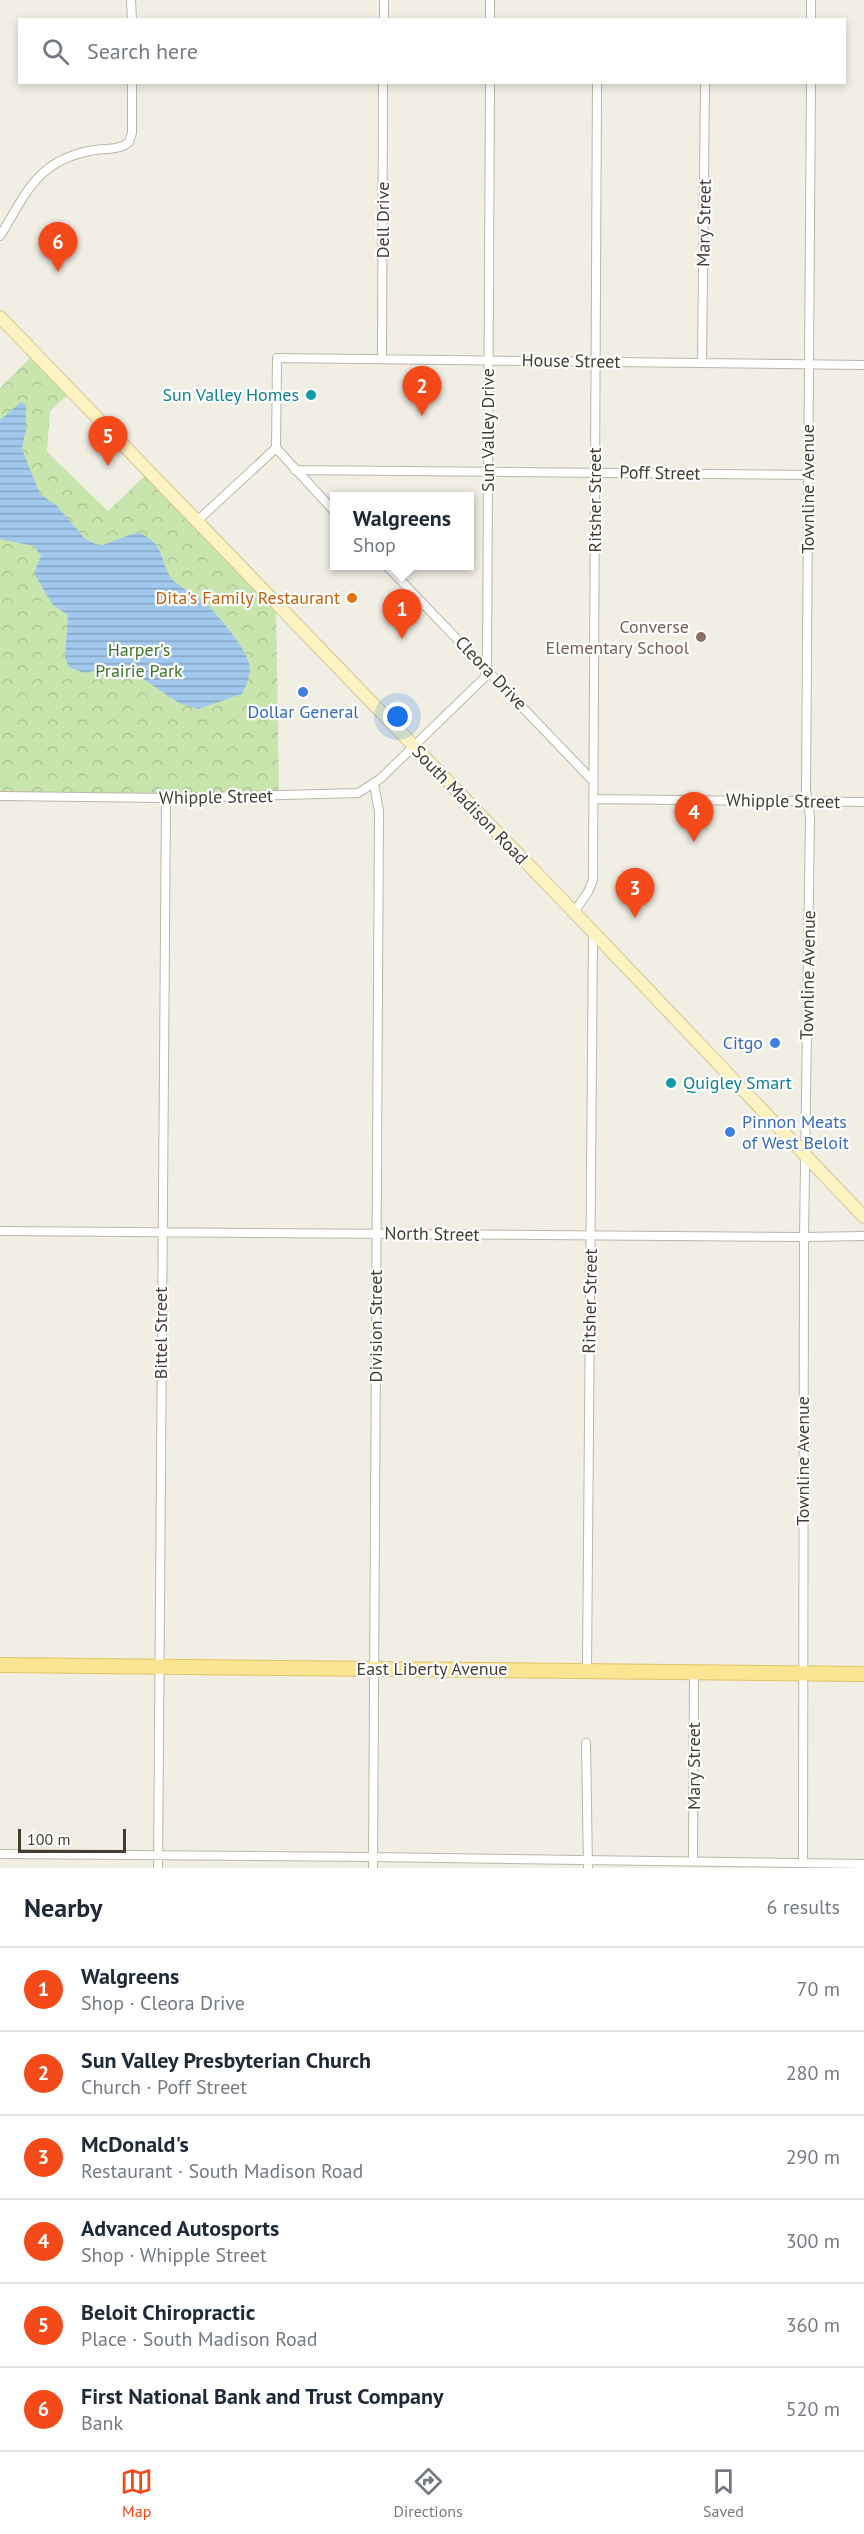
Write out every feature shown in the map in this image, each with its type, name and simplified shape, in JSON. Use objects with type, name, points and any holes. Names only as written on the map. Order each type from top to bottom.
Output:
[{"type":"main road","name":"South Madison Road","points":[[0,317],[864,1217]]},
{"type":"main road","name":"East Liberty Avenue","points":[[0,1665],[864,1674]]},
{"type":"street","points":[[131,0],[132,18]]},
{"type":"street","points":[[384,0],[384,18]]},
{"type":"street","points":[[490,0],[490,18]]},
{"type":"street","points":[[811,18],[812,0]]},
{"type":"street","points":[[0,236],[36,177],[46,168],[73,154],[126,145],[132,133],[132,84]]},
{"type":"street","name":"Dell Drive","points":[[382,358],[383,84]]},
{"type":"street","name":"Sun Valley Drive","points":[[487,669],[490,84]]},
{"type":"street","name":"Ritsher Street","points":[[573,912],[588,892],[593,880],[597,84]]},
{"type":"street","name":"Mary Street","points":[[702,363],[705,84]]},
{"type":"street","name":"Townline Avenue","points":[[803,1865],[801,1672],[810,816],[806,791],[811,84]]},
{"type":"street","name":"House Street","points":[[276,448],[277,358],[864,365]]},
{"type":"street","points":[[196,521],[276,448],[330,507]]},
{"type":"street","name":"Poff Street","points":[[295,470],[809,475]]},
{"type":"street","name":"Cleora Drive","points":[[391,570],[594,781]]},
{"type":"street","points":[[414,746],[479,686],[487,669]]},
{"type":"street","name":"Whipple Street","points":[[0,796],[166,798],[351,795],[374,784],[414,746]]},
{"type":"street","name":"Division Street","points":[[373,1868],[380,811],[374,784]]},
{"type":"street","name":"Bittel Street","points":[[158,1868],[166,798]]},
{"type":"street","name":"Whipple Street","points":[[594,799],[864,802]]},
{"type":"street","name":"Ritsher Street","points":[[587,1670],[593,933]]},
{"type":"street","name":"North Street","points":[[0,1231],[864,1236]]},
{"type":"street","name":"Mary Street","points":[[693,1861],[694,1671]]},
{"type":"street","points":[[586,1743],[588,1864]]},
{"type":"street","points":[[0,1854],[373,1857],[480,1864],[693,1861],[803,1865],[864,1864]]},
{"type":"green space","name":"Harper's Prairie Park","points":[[35,353],[72,391],[50,411],[47,452],[108,511],[149,472],[276,603],[279,796],[0,796],[0,388]]},
{"type":"water","points":[[21,402],[26,405],[26,429],[22,449],[40,494],[57,506],[85,539],[100,546],[138,532],[155,544],[166,569],[175,582],[208,605],[242,648],[250,671],[242,694],[198,709],[179,703],[140,677],[101,669],[85,673],[70,668],[65,659],[68,615],[52,604],[34,573],[41,556],[34,546],[0,539],[0,420]]},
{"type":"place","name":"First National Bank and Trust Company","points":[[58,272]]},
{"type":"place","name":"Sun Valley Homes","points":[[311,395]]},
{"type":"place","name":"Sun Valley Presbyterian Church","points":[[422,416]]},
{"type":"place","name":"Beloit Chiropractic","points":[[108,466]]},
{"type":"place","name":"Dita's Family Restaurant","points":[[352,598]]},
{"type":"place","name":"Converse Elementary School","points":[[701,637]]},
{"type":"place","name":"Walgreens","points":[[402,639]]},
{"type":"place","name":"Dollar General","points":[[303,692]]},
{"type":"place","name":"Advanced Autosports","points":[[694,842]]},
{"type":"place","name":"McDonald's","points":[[635,918]]},
{"type":"place","name":"Citgo","points":[[775,1043]]},
{"type":"place","name":"Quigley Smart","points":[[671,1083]]},
{"type":"place","name":"Pinnon Meats of West Beloit","points":[[730,1132]]}]
